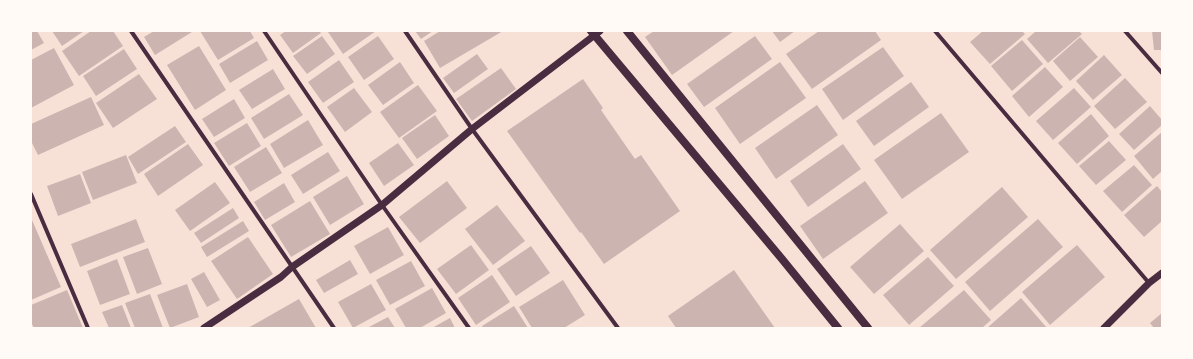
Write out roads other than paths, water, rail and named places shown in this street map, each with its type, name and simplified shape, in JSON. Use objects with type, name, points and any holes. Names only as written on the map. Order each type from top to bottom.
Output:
[{"type":"main road","points":[[627,31],[868,328]]},
{"type":"main road","points":[[595,32],[838,328]]},
{"type":"street","points":[[131,31],[334,328]]},
{"type":"street","points":[[264,31],[382,205],[468,328]]},
{"type":"street","points":[[405,31],[472,129],[618,328]]},
{"type":"street","points":[[935,31],[1149,283]]},
{"type":"street","points":[[1125,31],[1162,73]]},
{"type":"street","points":[[204,328],[281,277],[292,267],[382,205],[472,129],[595,32]]},
{"type":"street","points":[[31,194],[88,328]]},
{"type":"street","points":[[1104,328],[1149,283],[1162,273]]}]
